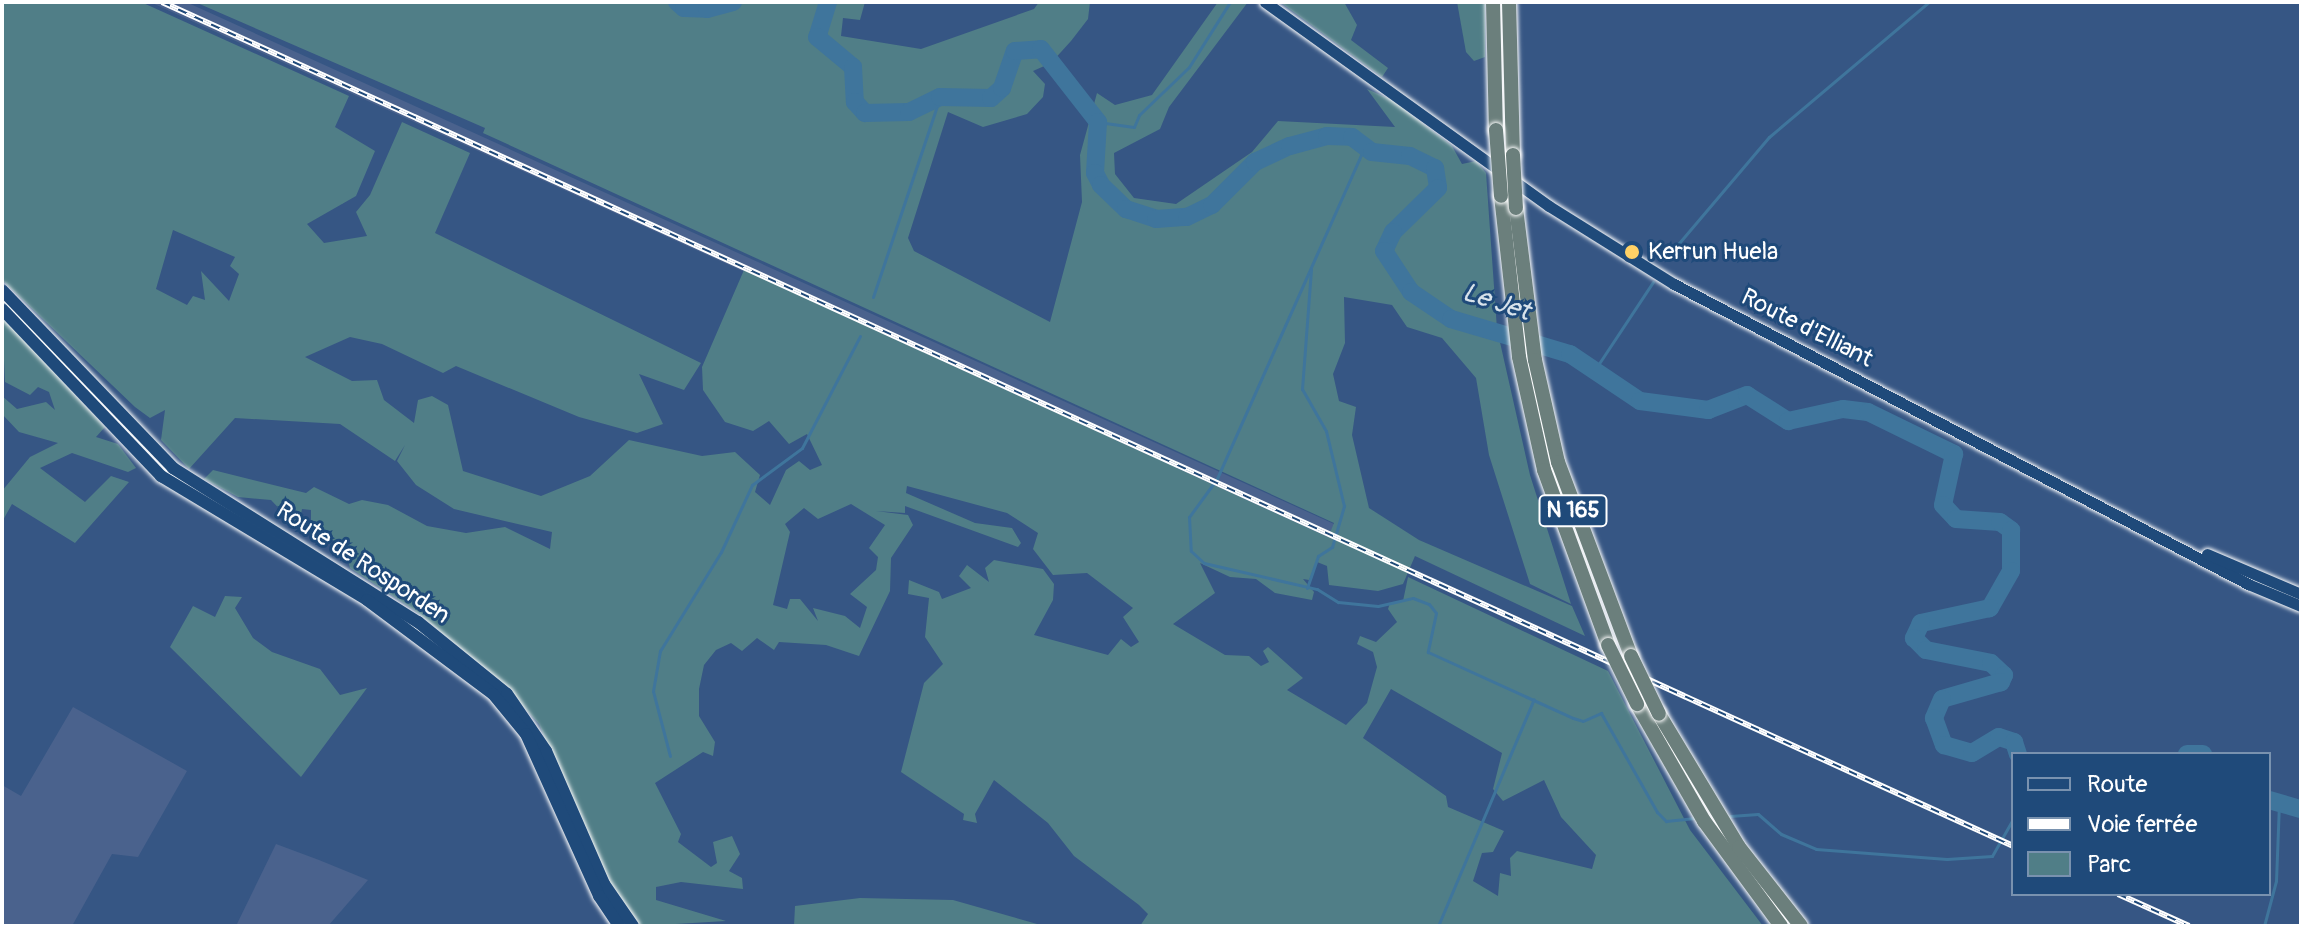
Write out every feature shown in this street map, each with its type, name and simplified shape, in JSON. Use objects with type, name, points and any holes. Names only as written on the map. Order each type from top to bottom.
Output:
[{"type":"highway","name":"N 165","points":[[1493,2],[1496,130],[1513,317],[1519,357],[1555,509],[1608,645],[1637,704],[1704,821],[1781,926]]},
{"type":"highway","name":"N 165","points":[[1509,2],[1516,208],[1526,298],[1535,360],[1571,505],[1631,656],[1659,714],[1733,837],[1801,926]]},
{"type":"main road","name":"Route de Rosporden","points":[[2,290],[173,468],[418,622],[507,694],[546,751],[604,884],[633,926]]},
{"type":"main road","name":"Route de Rosporden","points":[[2,309],[161,476],[396,619],[493,694],[526,734],[599,896],[619,926]]},
{"type":"street","name":"Route d'Elliant","points":[[1265,2],[1608,245],[2301,606]]},
{"type":"street","name":"Route d'Elliant","points":[[2148,528],[2301,594]]},
{"type":"shaded area","points":[[150,2],[186,2],[1334,524],[1328,537]]},
{"type":"shaded area","points":[[73,707],[187,771],[138,857],[112,854],[72,926],[2,926],[2,785],[21,796]]},
{"type":"shaded area","points":[[276,844],[368,880],[328,926],[236,926]]},
{"type":"green space","points":[[2,2],[141,2],[349,96],[335,127],[375,151],[356,196],[307,224],[324,243],[367,236],[356,212],[370,195],[402,122],[470,153],[435,233],[701,363],[684,390],[639,374],[663,424],[637,433],[579,417],[456,366],[443,373],[382,344],[350,337],[305,357],[352,381],[377,380],[384,400],[414,423],[418,400],[432,396],[448,405],[463,471],[541,496],[590,476],[629,440],[702,456],[735,452],[760,475],[755,492],[770,505],[786,470],[799,461],[810,470],[822,465],[807,434],[789,444],[769,421],[753,431],[725,422],[703,390],[702,367],[744,270],[1328,537],[1334,523],[483,133],[485,128],[195,2],[865,2],[860,20],[843,18],[841,36],[921,49],[1034,9],[1039,2],[1090,2],[1088,19],[1071,41],[1051,63],[1033,71],[1045,84],[1043,97],[1027,114],[983,127],[948,112],[908,238],[914,251],[1050,322],[1082,202],[1080,155],[1097,93],[1115,105],[1152,95],[1218,2],[1248,2],[1169,107],[1160,129],[1114,153],[1115,174],[1134,198],[1176,204],[1252,152],[1278,121],[1395,127],[1367,89],[1392,100],[1452,146],[1462,164],[1476,161],[1486,173],[1497,329],[1530,475],[1571,604],[1530,584],[1489,455],[1476,378],[1442,338],[1407,327],[1392,305],[1344,297],[1345,343],[1333,374],[1339,401],[1356,407],[1352,435],[1369,508],[1419,540],[1572,606],[1585,636],[1415,556],[1403,584],[1378,591],[1329,585],[1327,566],[1317,562],[1309,580],[1303,579],[1314,592],[1312,600],[1275,593],[1256,579],[1230,577],[1200,563],[1215,593],[1173,624],[1225,655],[1249,656],[1261,666],[1269,662],[1263,651],[1268,647],[1303,678],[1287,690],[1346,725],[1367,703],[1377,667],[1373,652],[1357,644],[1360,636],[1376,642],[1397,622],[1388,609],[1390,603],[1403,601],[1408,577],[1608,671],[1690,830],[1763,926],[1140,926],[1148,914],[1139,905],[1074,856],[1048,823],[994,780],[975,814],[977,823],[963,820],[964,814],[901,772],[924,683],[943,664],[925,637],[929,598],[908,594],[909,580],[939,592],[942,599],[971,588],[959,576],[967,565],[989,582],[985,568],[994,560],[1043,569],[1054,584],[1053,600],[1034,635],[1108,655],[1121,639],[1131,647],[1139,642],[1123,617],[1133,608],[1087,573],[1053,575],[1033,549],[1038,533],[1007,513],[907,486],[906,493],[975,523],[1012,528],[1021,543],[1018,547],[905,506],[905,513],[876,511],[908,515],[913,525],[891,558],[890,591],[859,656],[826,645],[779,642],[774,650],[757,638],[742,651],[731,643],[716,650],[704,665],[699,689],[699,716],[715,742],[713,756],[703,752],[655,783],[681,834],[678,842],[711,867],[717,863],[713,842],[732,836],[740,854],[729,871],[742,878],[743,889],[681,882],[656,887],[656,900],[726,921],[642,926],[620,905],[597,863],[539,724],[499,680],[414,610],[350,568],[345,550],[311,523],[311,510],[302,509],[300,520],[291,521],[271,500],[238,497],[204,479],[213,470],[306,493],[314,487],[349,504],[362,500],[388,505],[427,526],[466,533],[505,527],[550,549],[552,532],[454,509],[416,485],[397,461],[405,445],[395,461],[340,424],[235,418],[189,469],[161,440],[165,410],[150,418],[135,407],[2,280]],"holes":[[[173,230],[235,257],[230,266],[239,274],[229,301],[201,271],[205,300],[193,296],[187,305],[156,289]],[[851,504],[885,525],[869,548],[878,557],[876,570],[850,594],[867,607],[860,628],[845,616],[813,608],[818,621],[800,599],[790,599],[787,609],[773,605],[790,532],[785,524],[804,508],[818,519]],[[1391,689],[1502,753],[1493,789],[1503,801],[1544,780],[1561,817],[1596,855],[1592,869],[1517,851],[1510,858],[1511,876],[1500,873],[1498,896],[1473,881],[1482,853],[1493,852],[1504,831],[1448,807],[1446,796],[1363,738]]]},
{"type":"green space","points":[[1280,2],[1344,2],[1357,25],[1351,40],[1388,68],[1382,77]]},
{"type":"green space","points":[[1457,2],[1485,2],[1485,57],[1474,61],[1466,52]]},
{"type":"green space","points":[[2,317],[105,427],[96,437],[118,444],[136,468],[128,472],[72,453],[40,468],[85,502],[111,476],[129,482],[75,543],[12,504],[2,522],[2,491],[30,457],[58,443],[19,432],[2,414],[2,396],[17,409],[46,402],[55,410],[49,392],[38,387],[30,395],[5,382]]},
{"type":"green space","points":[[225,596],[242,597],[235,608],[253,638],[272,652],[320,669],[340,695],[367,688],[301,777],[170,647],[193,606],[215,617]]},
{"type":"green space","points":[[860,898],[953,900],[1044,926],[794,926],[795,906]]},
{"type":"waterway","name":"Le Jet","points":[[677,2],[684,8],[707,9],[733,2]]},
{"type":"waterway","name":"Le Jet","points":[[828,2],[817,37],[853,67],[855,102],[865,113],[909,112],[940,97],[991,98],[1002,88],[1015,51],[1041,49],[1098,122],[1095,173],[1101,185],[1126,209],[1156,219],[1187,217],[1212,205],[1255,162],[1290,146],[1327,136],[1352,137],[1372,152],[1410,156],[1435,168],[1438,188],[1393,232],[1384,251],[1411,292],[1451,319],[1570,354],[1640,401],[1708,410],[1747,395],[1788,421],[1843,409],[1868,412],[1954,454],[1943,505],[1956,519],[2000,522],[2011,530],[2011,571],[1990,608],[1921,623],[1914,638],[1926,650],[1991,663],[2004,675],[2001,682],[1942,699],[1934,718],[1944,745],[1972,753],[1999,737],[2014,742],[2017,752]]},
{"type":"waterway","points":[[1098,122],[1134,127],[1139,115],[1189,67],[1230,2]]},
{"type":"waterway","points":[[1668,256],[1769,137],[1929,2]]},
{"type":"waterway","points":[[873,297],[940,97]]},
{"type":"waterway","points":[[1365,146],[1216,480],[1189,517],[1191,551],[1204,563],[1317,589],[1338,602],[1378,606],[1413,598],[1429,604],[1436,613],[1428,652],[1573,718],[1583,721],[1601,713],[1657,812],[1666,821],[1695,818]]},
{"type":"waterway","points":[[1307,588],[1318,556],[1332,547],[1344,506],[1326,431],[1302,389],[1311,269]]},
{"type":"waterway","points":[[1596,368],[1653,282]]},
{"type":"waterway","points":[[670,756],[653,691],[660,651],[721,552],[752,485],[802,448],[860,336]]},
{"type":"waterway","points":[[1438,926],[1534,699]]},
{"type":"waterway","name":"Le Jet","points":[[2271,801],[2301,809]]},
{"type":"waterway","points":[[2264,926],[2276,881],[2279,802]]},
{"type":"waterway","points":[[1730,816],[1758,814],[1781,834],[1816,849],[1947,859],[1992,856],[2011,823]]},
{"type":"railway","points":[[162,2],[2011,845]]},
{"type":"railway","points":[[2122,896],[2189,926]]},
{"type":"place","name":"Kerrun Huela","points":[[1632,252]]}]
